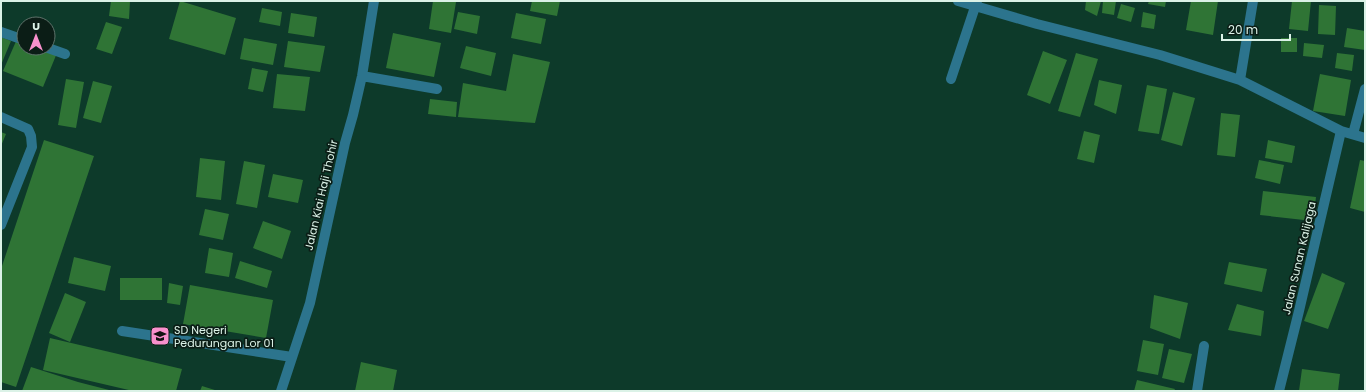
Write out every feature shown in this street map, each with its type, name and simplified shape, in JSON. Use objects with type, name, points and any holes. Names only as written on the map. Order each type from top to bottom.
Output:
[{"type":"street","name":"Jalan Kiai Haji Thohir","points":[[281,391],[310,303],[344,143],[353,115],[362,76],[374,1]]},
{"type":"street","points":[[958,1],[977,4],[1037,24],[1160,55],[1240,80],[1341,130],[1365,138]]},
{"type":"street","points":[[1240,80],[1253,1]]},
{"type":"street","points":[[951,79],[977,4]]},
{"type":"street","points":[[1,32],[16,37]]},
{"type":"street","points":[[56,51],[65,54]]},
{"type":"street","points":[[362,76],[437,89]]},
{"type":"street","points":[[1352,134],[1365,89]]},
{"type":"street","points":[[1,117],[28,129],[31,136],[32,147],[1,225]]},
{"type":"street","name":"Jalan Sunan Kalijaga","points":[[1279,391],[1300,311],[1341,130]]},
{"type":"street","points":[[122,331],[292,357]]},
{"type":"street","points":[[1197,391],[1204,346]]},
{"type":"building","points":[[111,1],[130,1],[129,19],[109,16]]},
{"type":"building","points":[[180,1],[236,18],[225,55],[169,39]]},
{"type":"building","points":[[433,1],[456,2],[451,33],[429,29]]},
{"type":"building","points":[[532,1],[560,1],[557,16],[530,11]]},
{"type":"building","points":[[1086,1],[1101,1],[1097,16],[1085,10]]},
{"type":"building","points":[[1103,1],[1116,1],[1114,15],[1102,13]]},
{"type":"building","points":[[1149,1],[1166,1],[1165,7],[1148,4]]},
{"type":"building","points":[[1191,1],[1218,1],[1213,35],[1186,30]]},
{"type":"building","points":[[1292,1],[1311,1],[1308,31],[1289,29]]},
{"type":"building","points":[[1121,4],[1135,8],[1131,22],[1117,18]]},
{"type":"building","points":[[1319,5],[1336,6],[1335,35],[1318,34]]},
{"type":"building","points":[[262,8],[282,12],[280,26],[259,22]]},
{"type":"building","points":[[458,12],[480,16],[477,34],[454,29]]},
{"type":"building","points":[[1143,12],[1156,15],[1154,29],[1141,27]]},
{"type":"building","points":[[291,13],[317,17],[314,37],[288,33]]},
{"type":"building","points":[[516,13],[546,19],[541,44],[511,38]]},
{"type":"building","points":[[106,22],[122,27],[112,54],[96,49]]},
{"type":"building","points":[[1347,28],[1365,31],[1365,50],[1344,47]]},
{"type":"building","points":[[393,33],[441,43],[434,77],[386,68]]},
{"type":"building","points":[[1,37],[11,41],[1,65]]},
{"type":"building","points":[[244,38],[277,44],[273,65],[240,59]]},
{"type":"building","points":[[1281,38],[1297,38],[1297,52],[1281,52]]},
{"type":"building","points":[[16,41],[16,56],[56,56],[43,87],[3,71]]},
{"type":"building","points":[[288,41],[325,46],[320,72],[284,67]]},
{"type":"building","points":[[1304,43],[1324,45],[1322,58],[1303,56]]},
{"type":"building","points":[[466,46],[496,53],[491,76],[460,68]]},
{"type":"building","points":[[1043,51],[1067,60],[1050,104],[1027,95]]},
{"type":"building","points":[[1076,53],[1098,59],[1080,117],[1058,111]]},
{"type":"building","points":[[1337,53],[1354,55],[1352,71],[1335,68]]},
{"type":"building","points":[[513,54],[550,62],[535,123],[458,117],[463,83],[506,91]]},
{"type":"building","points":[[252,68],[268,71],[263,92],[248,89]]},
{"type":"building","points":[[277,74],[310,77],[305,111],[273,108]]},
{"type":"building","points":[[1320,74],[1351,80],[1345,116],[1313,111]]},
{"type":"building","points":[[66,79],[84,82],[76,128],[58,125]]},
{"type":"building","points":[[1099,80],[1122,85],[1116,114],[1094,105]]},
{"type":"building","points":[[93,81],[112,86],[101,123],[83,118]]},
{"type":"building","points":[[1147,85],[1167,89],[1159,134],[1138,131]]},
{"type":"building","points":[[1173,92],[1195,98],[1182,146],[1161,140]]},
{"type":"building","points":[[430,99],[457,102],[456,117],[428,114]]},
{"type":"building","points":[[1221,113],[1240,115],[1235,157],[1217,155]]},
{"type":"building","points":[[1084,131],[1100,135],[1094,163],[1077,159]]},
{"type":"building","points":[[1,132],[6,134],[1,146]]},
{"type":"building","points":[[44,140],[94,156],[16,387],[1,382],[1,269]]},
{"type":"building","points":[[1268,140],[1295,146],[1292,163],[1265,158]]},
{"type":"building","points":[[200,158],[225,161],[221,200],[196,197]]},
{"type":"building","points":[[1259,160],[1284,165],[1280,184],[1255,178]]},
{"type":"building","points":[[1360,160],[1365,161],[1365,212],[1350,208]]},
{"type":"building","points":[[244,161],[265,165],[257,208],[236,204]]},
{"type":"building","points":[[273,174],[303,180],[298,203],[268,197]]},
{"type":"building","points":[[1263,191],[1316,197],[1313,221],[1260,215]]},
{"type":"building","points":[[205,209],[229,214],[223,240],[199,235]]},
{"type":"building","points":[[263,221],[291,231],[282,259],[253,248]]},
{"type":"building","points":[[209,248],[233,253],[229,277],[205,273]]},
{"type":"building","points":[[74,257],[111,266],[105,291],[68,283]]},
{"type":"building","points":[[240,261],[272,271],[267,288],[235,278]]},
{"type":"building","points":[[1229,262],[1267,269],[1262,292],[1224,284]]},
{"type":"building","points":[[1322,273],[1345,283],[1328,329],[1304,321]]},
{"type":"building","points":[[120,278],[162,278],[162,300],[120,300]]},
{"type":"building","points":[[169,283],[183,286],[180,305],[167,303]]},
{"type":"building","points":[[190,285],[273,300],[266,338],[183,324]]},
{"type":"building","points":[[65,293],[86,302],[70,342],[49,333]]},
{"type":"building","points":[[1154,295],[1188,303],[1180,339],[1150,328]]},
{"type":"building","points":[[1237,304],[1264,311],[1261,336],[1228,330]]},
{"type":"building","points":[[50,338],[182,369],[176,391],[133,391],[43,370]]},
{"type":"building","points":[[1143,340],[1164,344],[1158,375],[1137,371]]},
{"type":"building","points":[[1169,349],[1192,354],[1184,383],[1162,378]]},
{"type":"building","points":[[361,362],[397,370],[393,391],[355,391]]},
{"type":"building","points":[[31,367],[78,382],[113,391],[22,391]]},
{"type":"building","points":[[1302,369],[1340,374],[1338,391],[1299,391]]},
{"type":"building","points":[[1137,380],[1175,389],[1174,391],[1134,391]]},
{"type":"building","points":[[202,386],[218,391],[200,391]]},
{"type":"place","name":"SD Negeri Pedurungan Lor 01","points":[[160,336]]}]
